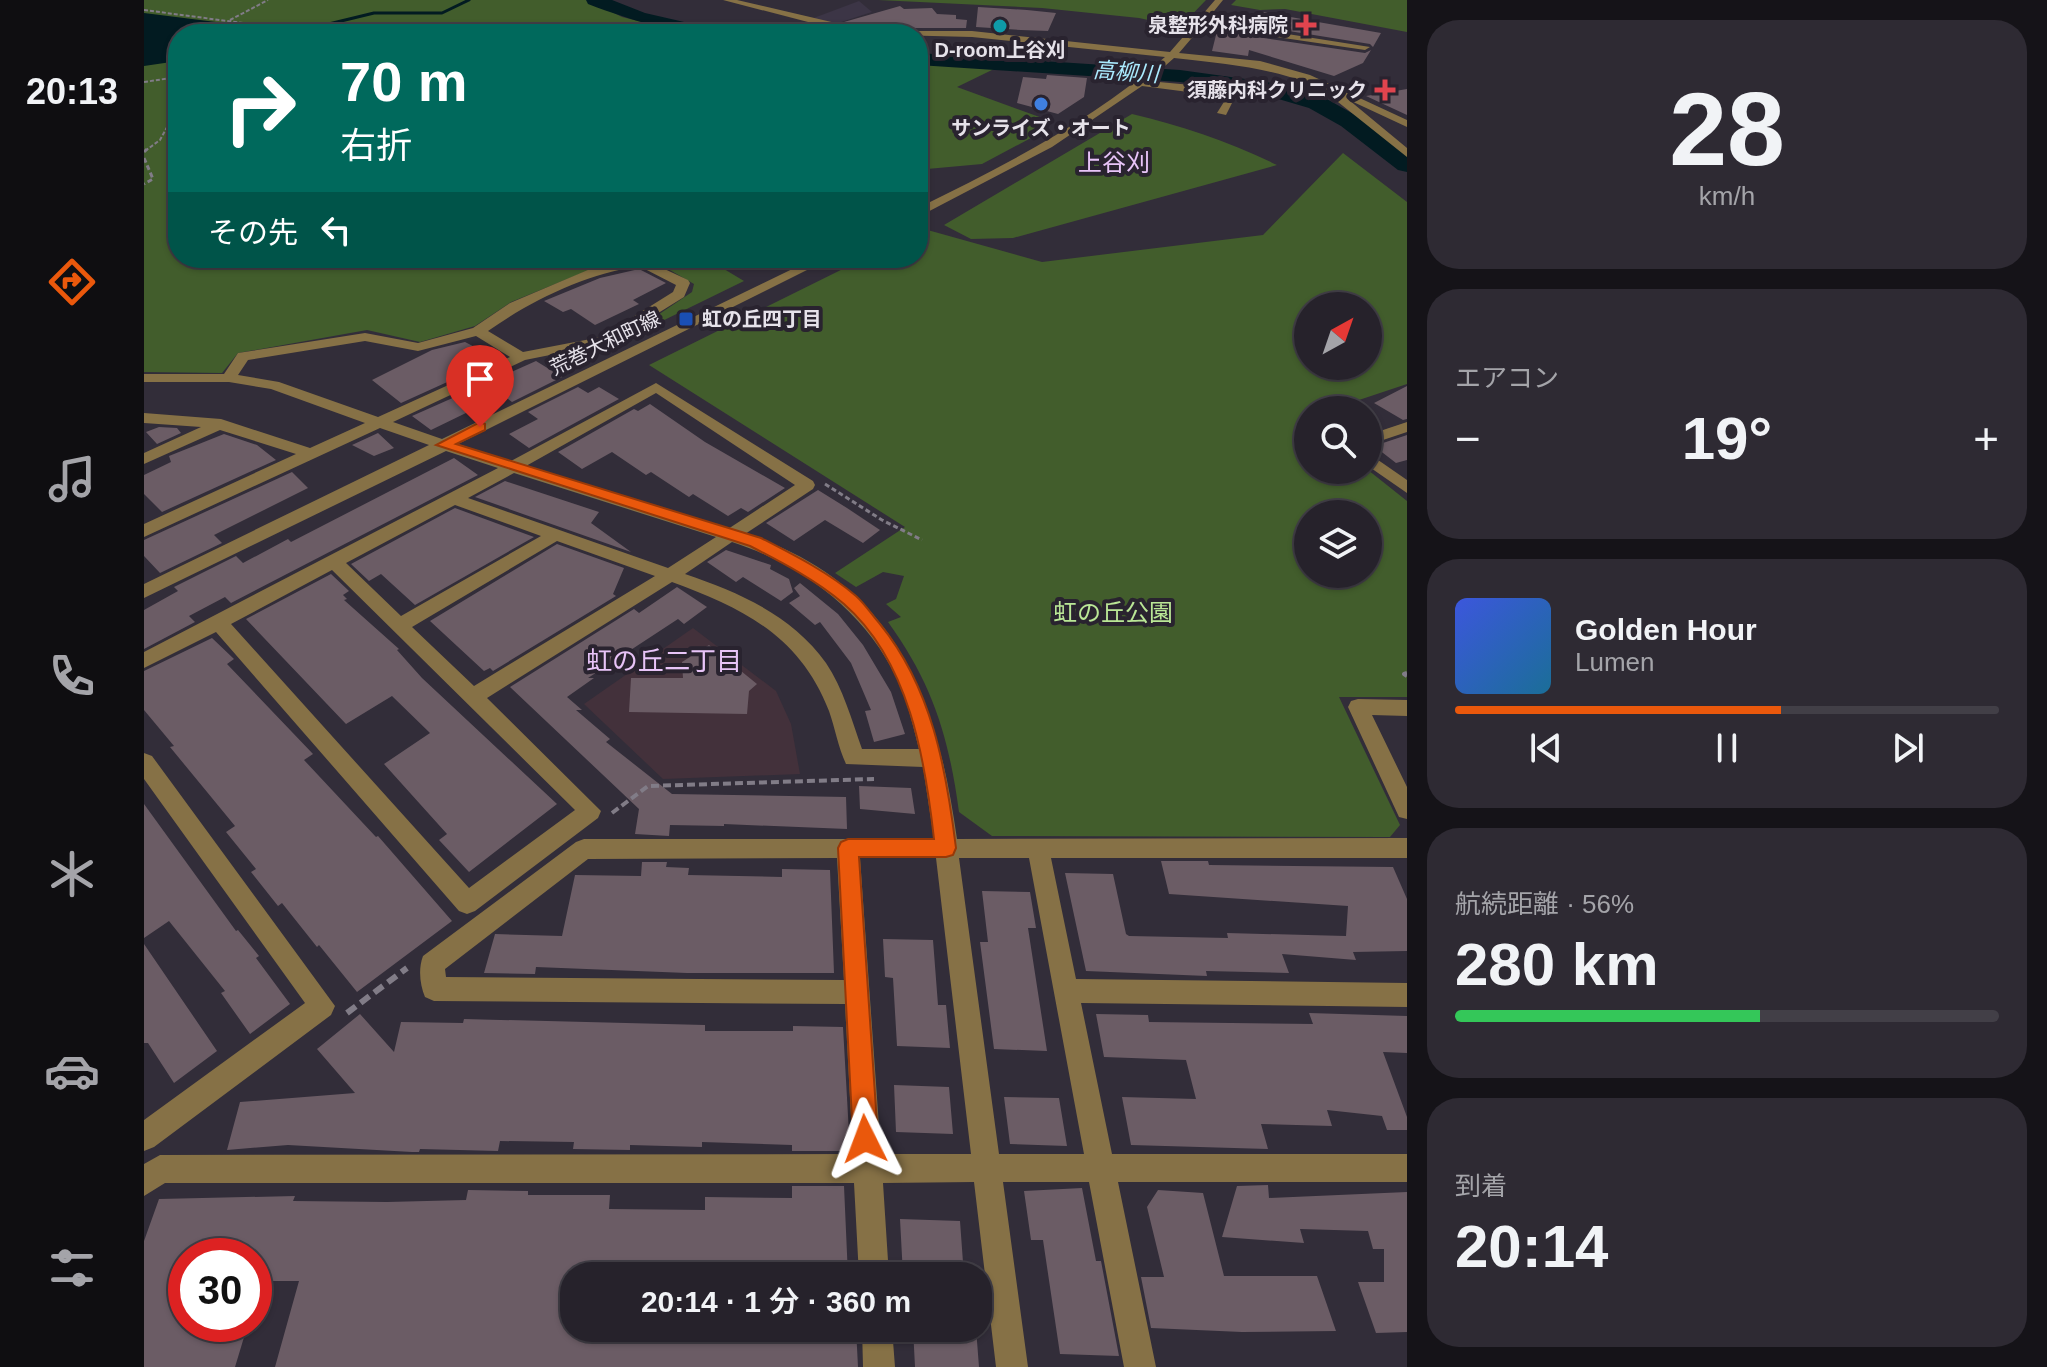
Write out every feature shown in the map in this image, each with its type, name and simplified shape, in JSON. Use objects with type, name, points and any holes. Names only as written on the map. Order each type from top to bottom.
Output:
[{"type":"street","points":[[727,0],[818,24]]},
{"type":"street","points":[[928,208],[990,178],[1067,134],[1169,58],[1219,0]]},
{"type":"street","points":[[1200,23],[1365,47]]},
{"type":"street","points":[[928,34],[972,34],[1169,58],[1277,67],[1307,77],[1407,124]]},
{"type":"street","points":[[1142,80],[1233,95],[1222,113]]},
{"type":"street","points":[[1341,93],[1341,98],[1351,110],[1407,154]]},
{"type":"street","points":[[229,378],[243,356],[365,337],[418,347],[478,331],[515,306],[605,268]]},
{"type":"street","points":[[144,531],[521,357],[605,340],[679,294],[683,283],[653,268]]},
{"type":"street","name":"荒巻大和町線","points":[[144,592],[805,268]]},
{"type":"street","points":[[478,331],[521,357]]},
{"type":"street","points":[[144,378],[229,378],[274,385],[443,445],[773,549],[825,580],[851,601],[888,647],[906,676],[932,758],[1012,1367]]},
{"type":"street","points":[[144,661],[514,467],[656,387],[807,485],[670,575],[473,697]]},
{"type":"street","points":[[144,418],[221,424],[244,429],[310,454]]},
{"type":"street","points":[[144,459],[221,424]]},
{"type":"street","points":[[1382,435],[1407,427]]},
{"type":"street","points":[[1382,469],[1407,488]]},
{"type":"street","points":[[454,499],[733,597],[776,624],[818,667],[839,711],[854,758],[932,758]]},
{"type":"street","points":[[399,626],[555,535]]},
{"type":"street","points":[[218,622],[467,903],[590,811],[334,562]]},
{"type":"street","points":[[1407,708],[1358,707],[1407,810]]},
{"type":"street","points":[[144,762],[322,1006],[147,1127]]},
{"type":"street","points":[[848,848],[873,1262]]},
{"type":"street","points":[[1038,848],[1140,1367]]},
{"type":"street","points":[[857,992],[434,989],[432,964],[584,849],[1407,848]]},
{"type":"street","points":[[1066,991],[1407,995]]},
{"type":"street","points":[[144,1182],[160,1169],[1407,1168]]},
{"type":"street","points":[[878,1342],[879,1367]]},
{"type":"path","points":[[228,21],[268,0]]},
{"type":"path","points":[[144,10],[250,24]]},
{"type":"path","points":[[144,82],[168,78]]},
{"type":"path","points":[[144,152],[160,140],[168,125]]},
{"type":"path","points":[[144,158],[153,179],[144,184]]},
{"type":"path","points":[[807,485],[824,484],[882,520],[922,540]]},
{"type":"shaded area","points":[[859,1],[872,12],[835,24],[811,19]]},
{"type":"shaded area","points":[[693,628],[776,691],[791,724],[800,774],[663,779],[584,704]]},
{"type":"green space","points":[[144,0],[588,0],[622,17],[650,24],[168,24],[168,268],[594,268],[511,302],[475,326],[420,342],[367,330],[238,353],[222,373],[144,372]]},
{"type":"green space","points":[[878,0],[1206,0],[1180,27],[1139,18],[1042,8]]},
{"type":"green space","points":[[1236,0],[1407,0],[1407,32],[1285,9],[1260,10],[1231,5]]},
{"type":"green space","points":[[928,65],[994,69],[957,87],[1045,119],[1044,131],[982,164],[928,169]]},
{"type":"green space","points":[[1132,114],[1206,135],[1277,165],[1013,238],[971,239],[944,225]]},
{"type":"green space","name":"虹の丘公園","points":[[1343,153],[1407,202],[1407,384],[1371,396],[1294,396],[1294,484],[1382,484],[1382,481],[1407,501],[1407,697],[1339,697],[1400,825],[1390,837],[992,836],[959,812],[937,712],[917,667],[888,622],[901,617],[886,604],[896,599],[904,576],[883,572],[856,587],[835,573],[905,527],[649,365],[845,268],[928,268],[928,230],[1042,262],[1263,235]]},
{"type":"green space","points":[[666,268],[722,268],[744,281],[654,325],[649,321],[692,292],[694,284]]},
{"type":"water","points":[[144,13],[232,24],[168,24],[168,62],[144,66]]},
{"type":"building","points":[[900,6],[904,9],[932,8],[937,14],[956,15],[956,19],[967,20],[966,28],[844,22]]},
{"type":"building","points":[[978,7],[1056,13],[1048,31],[976,27]]},
{"type":"building","points":[[1254,13],[1381,33],[1373,47],[1370,44],[1245,24]]},
{"type":"building","points":[[1217,31],[1365,53],[1371,50],[1363,63],[1334,76],[1249,50],[1248,56],[1212,51]]},
{"type":"building","points":[[1047,75],[1087,78],[1084,97],[1058,114],[1017,103],[1023,77],[1046,79]]},
{"type":"building","points":[[1407,89],[1407,115],[1366,96]]},
{"type":"building","points":[[639,269],[666,283],[633,300],[639,304],[595,325],[571,309],[563,312],[544,301],[600,278]]},
{"type":"building","points":[[465,342],[498,359],[401,403],[372,380],[432,350]]},
{"type":"building","points":[[536,361],[562,377],[512,402],[503,395],[431,430],[412,416]]},
{"type":"building","points":[[1407,386],[1407,419],[1403,420],[1382,408],[1382,399]]},
{"type":"building","points":[[578,387],[588,393],[599,387],[619,399],[529,448],[509,434],[538,419],[528,412]]},
{"type":"building","points":[[650,404],[705,442],[785,488],[748,512],[741,508],[728,516],[693,494],[689,497],[651,472],[646,475],[612,452],[582,469],[558,452],[634,409],[638,411]]},
{"type":"building","points":[[159,427],[177,428],[181,433],[157,444],[146,432]]},
{"type":"building","points":[[378,433],[394,448],[374,456],[352,445]]},
{"type":"building","points":[[224,434],[257,445],[276,460],[162,512],[144,494],[144,475],[171,462],[169,456]]},
{"type":"building","points":[[1407,435],[1407,460],[1396,463],[1382,452],[1382,443]]},
{"type":"building","points":[[454,458],[478,475],[231,603],[225,597],[189,616],[195,622],[144,649],[144,610],[178,591],[174,587],[236,556],[243,563],[288,539],[291,542]]},
{"type":"building","points":[[292,472],[308,488],[214,535],[222,543],[160,573],[144,556],[144,540]]},
{"type":"building","points":[[505,481],[599,512],[591,523],[631,552],[475,497]]},
{"type":"building","points":[[818,490],[880,530],[863,543],[825,520],[794,541],[766,523]]},
{"type":"building","points":[[455,508],[534,537],[415,605],[381,574],[369,581],[351,564]]},
{"type":"building","points":[[557,544],[624,568],[613,594],[616,596],[493,671],[490,668],[484,671],[430,621]]},
{"type":"building","points":[[726,550],[771,565],[770,569],[789,579],[793,592],[781,601],[743,577],[736,582],[707,562]]},
{"type":"building","points":[[331,574],[349,591],[343,595],[347,599],[344,600],[399,649],[422,678],[557,804],[469,872],[439,840],[447,834],[384,764],[430,733],[392,696],[346,724],[246,619]]},
{"type":"building","points":[[800,583],[838,614],[863,645],[891,692],[905,734],[874,742],[865,711],[871,710],[851,663],[820,622],[815,625],[789,603],[800,596],[794,588]]},
{"type":"building","points":[[677,587],[707,607],[684,624],[678,619],[588,678],[594,678],[567,697],[582,710],[576,710],[610,739],[606,742],[672,794],[846,797],[847,829],[670,825],[669,836],[635,834],[639,809],[510,687],[634,609],[639,613]]},
{"type":"building","points":[[212,638],[234,659],[227,664],[313,754],[304,760],[378,836],[452,921],[357,992],[282,903],[278,906],[251,872],[256,869],[226,832],[235,826],[144,710],[144,671]]},
{"type":"building","points":[[709,645],[757,684],[749,691],[747,714],[629,712],[631,678],[683,678],[682,662]]},
{"type":"building","points":[[859,786],[911,788],[915,814],[860,809]]},
{"type":"building","points":[[144,804],[236,931],[259,956],[256,958],[290,1004],[250,1034],[221,993],[225,991],[169,921],[144,938]]},
{"type":"building","points":[[1161,861],[1208,861],[1209,865],[1393,867],[1407,899],[1407,951],[1353,952],[1356,960],[1282,954],[1289,973],[1206,971],[1207,976],[1086,971],[1065,873],[1113,874],[1126,934],[1129,936],[1228,938],[1227,933],[1346,936],[1348,906],[1169,894]]},
{"type":"building","points":[[642,862],[667,862],[666,867],[689,868],[688,875],[782,877],[782,869],[830,870],[834,973],[687,973],[536,967],[535,974],[484,973],[495,934],[562,936],[575,875],[641,876]]},
{"type":"building","points":[[982,891],[1030,892],[1036,928],[1028,928],[1047,1051],[994,1049],[980,942],[988,942]]},
{"type":"building","points":[[883,939],[933,940],[938,1005],[946,1005],[950,1048],[897,1046],[893,978],[885,977]]},
{"type":"building","points":[[144,944],[217,1051],[174,1083],[148,1043],[144,1043]]},
{"type":"building","points":[[1309,1013],[1407,1016],[1407,1053],[1383,1052],[1407,1117],[1407,1130],[1387,1130],[1382,1116],[1327,1110],[1332,1126],[1261,1124],[1268,1149],[1131,1145],[1122,1097],[1196,1099],[1186,1060],[1104,1057],[1096,1014],[1148,1015],[1149,1022],[1313,1024]]},
{"type":"building","points":[[360,1014],[394,1052],[401,1022],[463,1023],[464,1019],[705,1025],[705,1031],[793,1031],[793,1026],[843,1027],[850,1151],[792,1151],[792,1145],[702,1142],[702,1147],[630,1145],[630,1150],[573,1149],[574,1142],[500,1141],[498,1151],[420,1149],[419,1152],[412,1152],[288,1145],[227,1150],[240,1102],[355,1093],[317,1049]]},
{"type":"building","points":[[894,1085],[949,1087],[953,1134],[896,1132]]},
{"type":"building","points":[[1004,1097],[1059,1098],[1067,1146],[1010,1144]]},
{"type":"building","points":[[1268,1185],[1269,1198],[1407,1192],[1407,1332],[1376,1333],[1358,1282],[1384,1282],[1384,1249],[1373,1249],[1368,1231],[1300,1229],[1304,1243],[1222,1237],[1237,1186]]},
{"type":"building","points":[[792,1186],[844,1186],[847,1262],[560,1262],[560,1342],[857,1342],[858,1367],[275,1367],[299,1281],[272,1281],[272,1238],[168,1238],[168,1342],[243,1342],[235,1367],[144,1367],[144,1241],[159,1199],[295,1196],[293,1201],[387,1202],[466,1200],[468,1190],[528,1191],[528,1195],[610,1195],[609,1209],[705,1210],[705,1197],[792,1198]]},
{"type":"building","points":[[1082,1188],[1096,1261],[1101,1261],[1119,1356],[1060,1354],[1043,1240],[1031,1240],[1024,1191]]},
{"type":"building","points":[[1158,1190],[1203,1193],[1224,1276],[1317,1276],[1336,1331],[1242,1332],[1151,1328],[1141,1277],[1164,1277],[1147,1207]]},
{"type":"building","points":[[900,1219],[960,1221],[963,1262],[902,1262]]},
{"type":"building","points":[[914,1342],[977,1342],[979,1367],[915,1367]]},
{"type":"waterway","points":[[329,24],[374,13],[442,13],[469,0]]},
{"type":"waterway","name":"高柳川","points":[[595,0],[639,17],[669,24]]},
{"type":"waterway","name":"高柳川","points":[[928,60],[1180,76],[1267,89],[1317,103],[1349,121],[1407,165]]},
{"type":"place","name":"泉整形外科病院","points":[[1306,25]]},
{"type":"place","name":"D-room上谷刈","points":[[1000,26]]},
{"type":"place","name":"須藤内科クリニック","points":[[1385,90]]},
{"type":"place","name":"サンライズ・オート","points":[[1041,104]]},
{"type":"place","name":"虹の丘四丁目","points":[[686,319]]},
{"type":"district","name":"上谷刈","points":[[1114,162]]},
{"type":"district","name":"虹の丘二丁目","points":[[664,661]]},
{"type":"route","points":[[480,427],[443,445],[728,536],[756,542],[803,566],[851,601],[888,647],[906,676],[918,706],[938,781],[946,848],[848,848],[865,1139]]}]
